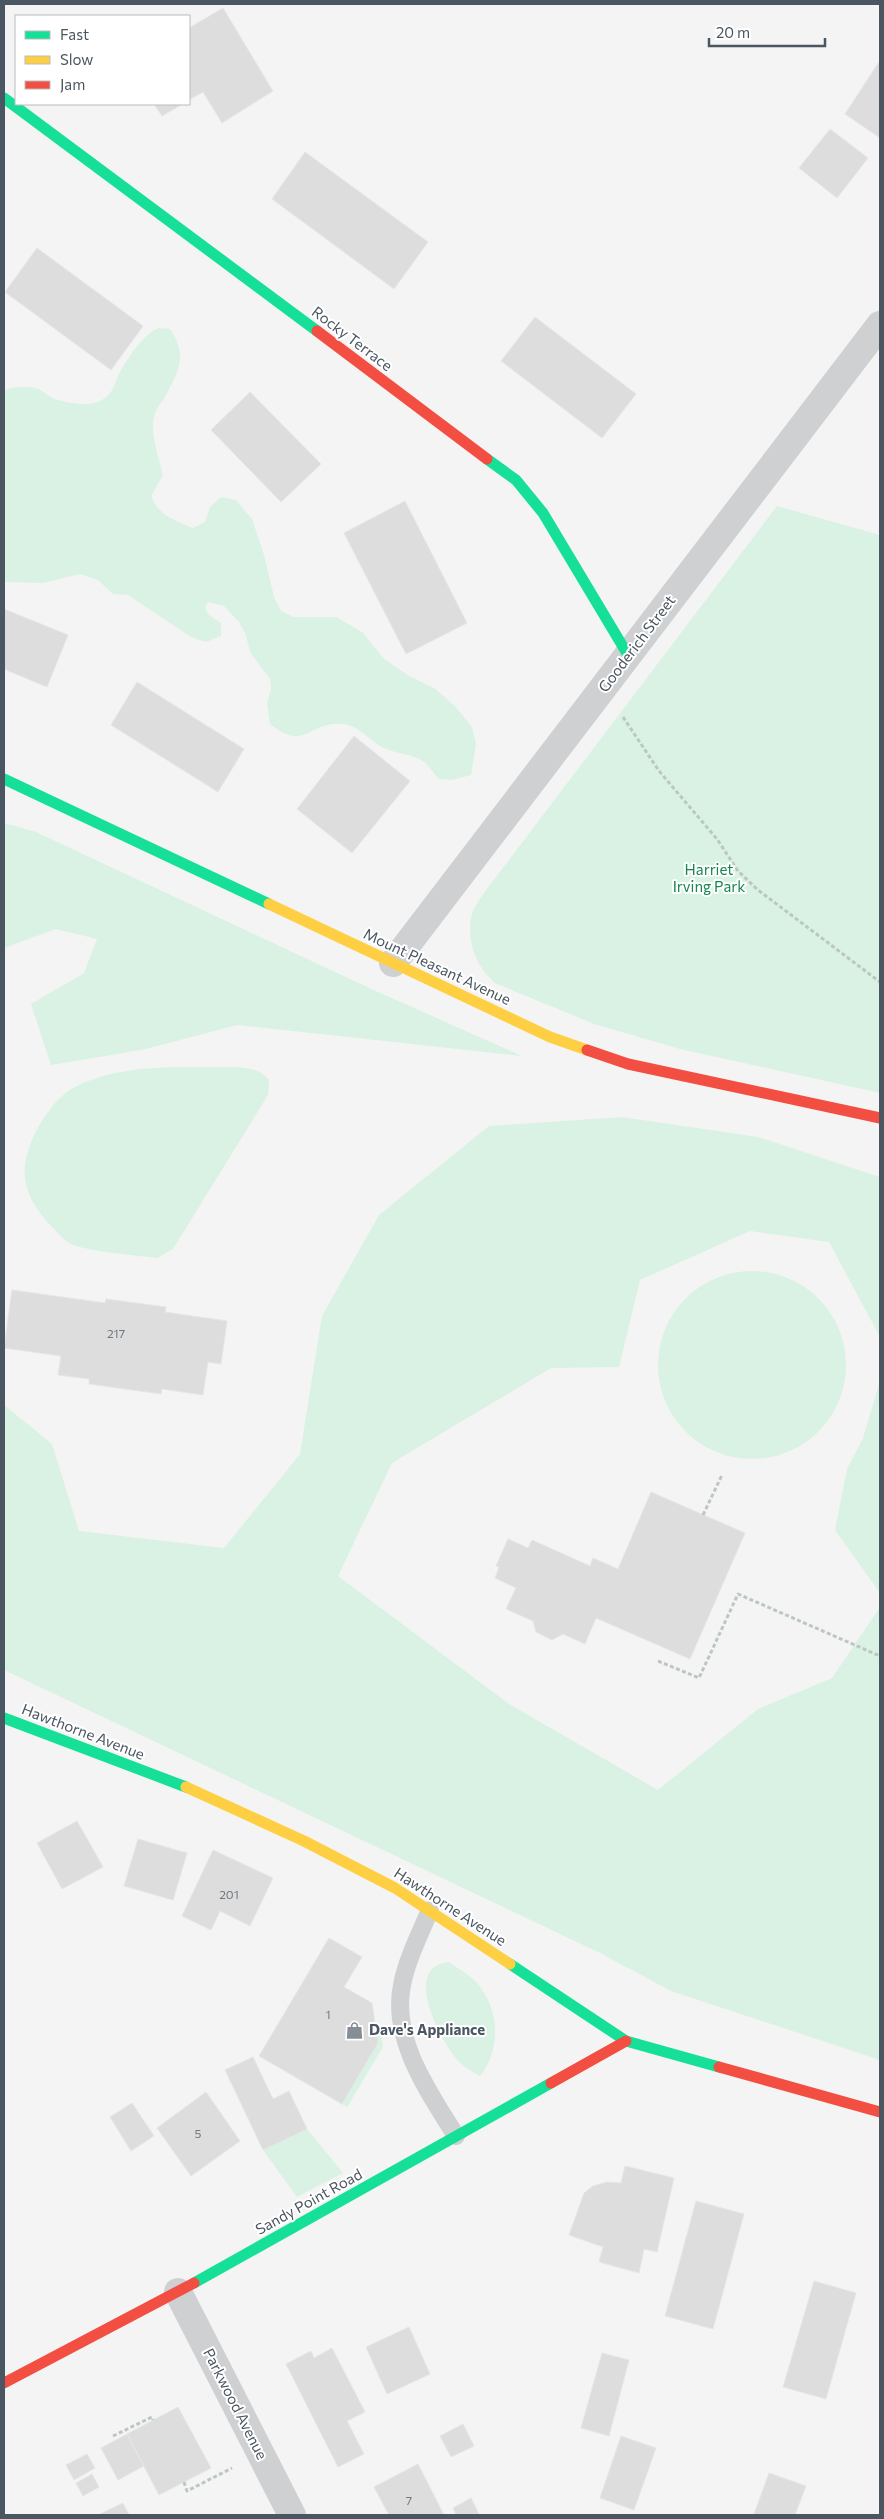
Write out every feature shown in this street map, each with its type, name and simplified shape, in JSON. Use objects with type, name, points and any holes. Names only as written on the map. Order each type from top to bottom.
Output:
[{"type":"street","name":"Rocky Terrace","points":[[4,98],[516,480],[544,513],[628,654]]},
{"type":"street","name":"Gooderich Street","points":[[393,963],[880,324]]},
{"type":"street","name":"Mount Pleasant Avenue","points":[[4,778],[550,1037],[628,1064],[880,1118]]},
{"type":"street","name":"Hawthorne Avenue","points":[[4,1718],[186,1787],[304,1841],[395,1888],[626,2041],[880,2112]]},
{"type":"street","name":"Sandy Point Road","points":[[4,2383],[178,2292],[626,2041]]},
{"type":"street","name":"Parkwood Avenue","points":[[178,2292],[292,2515]]},
{"type":"lane","points":[[430,1910],[402,1985],[400,2011],[407,2045],[419,2076],[456,2136]]},
{"type":"path","points":[[604,688],[658,771],[717,839],[738,871],[758,890],[880,982]]},
{"type":"path","points":[[703,1515],[722,1475]]},
{"type":"path","points":[[658,1661],[699,1678],[738,1594],[880,1656]]},
{"type":"path","points":[[113,2436],[152,2417],[153,2420]]},
{"type":"path","points":[[184,2482],[187,2491],[260,2454]]},
{"type":"green space","points":[[159,328],[170,329],[176,338],[179,347],[180,363],[174,379],[154,417],[154,439],[163,475],[151,496],[154,503],[163,513],[193,528],[205,522],[210,507],[221,497],[236,500],[252,519],[264,555],[274,597],[281,611],[294,617],[336,617],[362,632],[383,658],[409,676],[434,688],[455,706],[472,727],[476,744],[471,775],[452,780],[439,779],[419,759],[385,749],[349,725],[332,724],[322,726],[300,736],[292,736],[270,724],[267,703],[271,689],[270,679],[250,652],[246,635],[239,622],[224,606],[208,602],[205,608],[209,615],[221,623],[221,636],[206,642],[191,637],[128,595],[113,594],[98,580],[80,574],[43,583],[4,582],[4,390],[31,387],[40,390],[52,398],[65,402],[90,404],[100,401],[113,389],[122,368],[131,354],[147,336]]},
{"type":"green space","name":"Harriet Irving Park","points":[[777,506],[880,535],[880,1093],[680,1049],[594,1024],[495,983],[478,962],[472,946],[470,928],[472,915],[481,897]]},
{"type":"green space","points":[[4,823],[36,832],[367,987],[522,1056],[237,1025],[146,1049],[51,1065],[31,1004],[84,973],[97,939],[56,929],[4,948]]},
{"type":"green space","points":[[174,1067],[236,1067],[262,1073],[269,1080],[268,1095],[173,1249],[157,1258],[78,1247],[63,1238],[47,1222],[28,1192],[25,1166],[27,1154],[38,1127],[54,1104],[64,1095],[73,1088],[92,1080],[132,1070]]},
{"type":"green space","points":[[622,1117],[758,1137],[880,1177],[880,1337],[829,1242],[750,1231],[640,1280],[619,1367],[551,1368],[392,1463],[338,1576],[509,1704],[658,1790],[758,1709],[832,1678],[880,1607],[880,2060],[671,1991],[600,1953],[4,1670],[4,1405],[52,1444],[79,1531],[224,1548],[300,1454],[322,1316],[379,1215],[489,1126]]},
{"type":"green space","points":[[752,1271],[788,1278],[804,1287],[818,1299],[830,1313],[839,1329],[846,1365],[839,1401],[830,1417],[818,1431],[804,1443],[788,1452],[752,1459],[716,1452],[700,1443],[686,1431],[674,1417],[665,1401],[658,1365],[665,1329],[674,1313],[686,1299],[700,1287],[716,1278]]},
{"type":"green space","points":[[880,1381],[880,1593],[835,1530],[847,1469],[863,1438]]},
{"type":"green space","points":[[449,1962],[477,1983],[485,1993],[494,2017],[495,2030],[492,2054],[480,2076],[464,2066],[455,2057],[441,2034],[428,2004],[426,1989],[428,1976],[435,1967]]},
{"type":"green space","points":[[381,2033],[383,2047],[347,2107],[342,2104],[378,2043],[376,2034]]},
{"type":"green space","points":[[307,2129],[343,2173],[297,2197],[263,2150]]},
{"type":"building","points":[[223,8],[273,91],[222,123],[203,92],[190,99],[190,27]]},
{"type":"building","points":[[880,63],[880,138],[845,114]]},
{"type":"building","points":[[155,105],[181,105],[162,116]]},
{"type":"building","points":[[830,129],[868,158],[837,198],[799,168]]},
{"type":"building","points":[[305,152],[428,242],[394,289],[272,199]]},
{"type":"building","points":[[37,248],[143,326],[111,370],[5,292]]},
{"type":"building","points":[[535,317],[636,394],[602,438],[501,361]]},
{"type":"building","points":[[250,392],[321,464],[281,502],[211,430]]},
{"type":"building","points":[[405,501],[467,623],[406,654],[344,533]]},
{"type":"building","points":[[4,609],[68,635],[47,687],[4,669]]},
{"type":"building","points":[[137,682],[244,749],[218,792],[111,725]]},
{"type":"building","points":[[354,736],[410,781],[352,853],[297,809]]},
{"type":"building","points":[[12,1290],[105,1303],[106,1299],[166,1307],[165,1312],[227,1321],[221,1364],[208,1362],[203,1395],[162,1389],[161,1394],[89,1384],[89,1379],[58,1375],[61,1356],[4,1348]]},
{"type":"building","points":[[651,1492],[745,1533],[690,1659],[596,1618],[585,1644],[563,1634],[552,1640],[536,1632],[533,1621],[506,1609],[516,1588],[495,1578],[499,1567],[496,1566],[508,1539],[528,1548],[532,1540],[590,1566],[593,1558],[618,1569]]},
{"type":"building","points":[[77,1821],[103,1867],[62,1889],[37,1843]]},
{"type":"building","points":[[138,1839],[187,1853],[173,1900],[124,1886]]},
{"type":"building","points":[[213,1850],[273,1878],[250,1926],[220,1911],[211,1930],[182,1916]]},
{"type":"building","points":[[329,1938],[362,1957],[344,1987],[372,2003],[378,2043],[342,2104],[259,2056]]},
{"type":"building","points":[[253,2057],[273,2099],[289,2091],[307,2129],[263,2150],[225,2070]]},
{"type":"building","points":[[206,2092],[240,2141],[191,2176],[157,2128]]},
{"type":"building","points":[[132,2103],[154,2136],[131,2151],[110,2117]]},
{"type":"building","points":[[625,2166],[674,2178],[657,2252],[644,2249],[639,2273],[599,2262],[603,2247],[569,2235],[584,2193],[593,2186],[607,2182],[621,2183]]},
{"type":"building","points":[[696,2201],[744,2214],[713,2329],[665,2316]]},
{"type":"building","points":[[814,2281],[856,2293],[826,2399],[783,2387]]},
{"type":"building","points":[[409,2327],[430,2374],[387,2394],[366,2347]]},
{"type":"building","points":[[332,2348],[365,2412],[347,2421],[364,2454],[338,2467],[286,2364],[311,2351],[314,2358]]},
{"type":"building","points":[[602,2353],[629,2360],[609,2436],[581,2428]]},
{"type":"building","points":[[178,2407],[211,2468],[159,2495],[127,2434]]},
{"type":"building","points":[[463,2424],[474,2446],[451,2457],[440,2436]]},
{"type":"building","points":[[127,2434],[144,2466],[118,2480],[101,2448]]},
{"type":"building","points":[[621,2436],[656,2448],[634,2510],[600,2498]]},
{"type":"building","points":[[87,2454],[95,2468],[74,2480],[66,2465]]},
{"type":"building","points":[[418,2464],[444,2515],[389,2515],[374,2487]]},
{"type":"building","points":[[769,2473],[806,2486],[795,2515],[754,2514]]},
{"type":"building","points":[[92,2474],[99,2487],[83,2496],[76,2483]]},
{"type":"building","points":[[471,2498],[479,2514],[456,2515],[453,2508]]},
{"type":"building","points":[[123,2503],[129,2515],[98,2515]]},
{"type":"traffic: fast","points":[[4,98],[317,331]]},
{"type":"traffic: fast","points":[[487,459],[516,480],[543,513],[628,655]]},
{"type":"traffic: fast","points":[[4,779],[269,904]]},
{"type":"traffic: fast","points":[[4,1718],[186,1787]]},
{"type":"traffic: fast","points":[[510,1964],[626,2041],[719,2067]]},
{"type":"traffic: fast","points":[[194,2283],[551,2083]]},
{"type":"traffic: slow","points":[[269,904],[550,1037],[587,1050]]},
{"type":"traffic: slow","points":[[186,1787],[304,1841],[395,1888],[510,1964]]},
{"type":"traffic: jam","points":[[317,331],[487,459]]},
{"type":"traffic: jam","points":[[587,1050],[628,1064],[880,1118]]},
{"type":"traffic: jam","points":[[551,2083],[626,2041]]},
{"type":"traffic: jam","points":[[719,2067],[880,2112]]},
{"type":"traffic: jam","points":[[4,2383],[194,2283]]},
{"type":"place","name":"Dave's Appliance","points":[[355,2030]]}]
